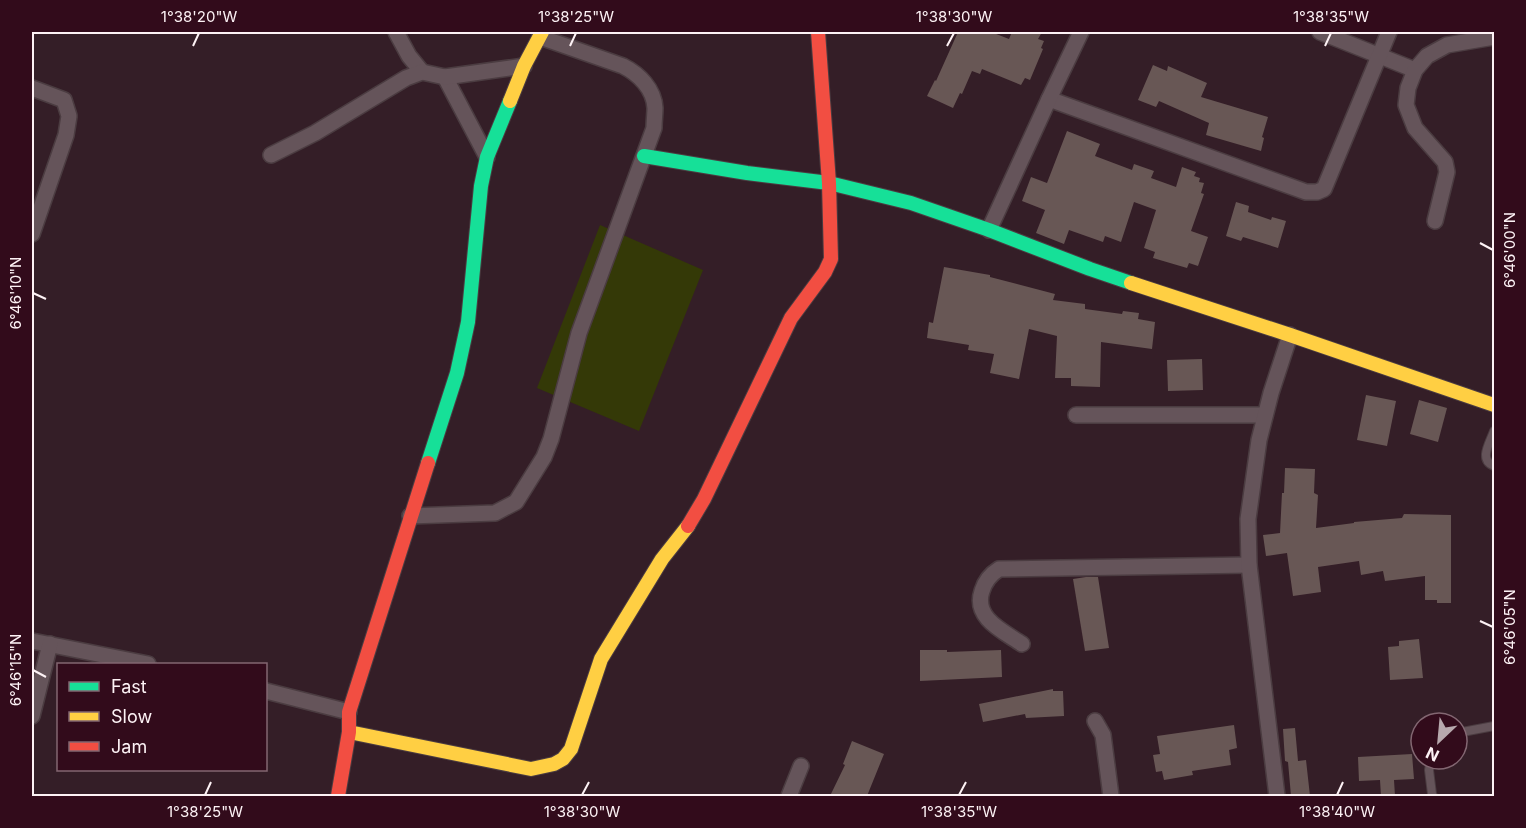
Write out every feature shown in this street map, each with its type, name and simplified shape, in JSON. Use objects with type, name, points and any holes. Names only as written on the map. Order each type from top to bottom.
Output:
[{"type":"street","points":[[396,32],[409,56],[422,72]]},
{"type":"street","points":[[349,732],[531,769],[558,764],[572,749],[601,659],[662,559],[704,500],[791,318],[825,272],[831,259],[829,183],[818,32]]},
{"type":"street","points":[[989,230],[1081,32]]},
{"type":"street","points":[[1320,32],[1415,70]]},
{"type":"street","points":[[1049,99],[1306,192],[1317,192],[1324,189],[1389,32]]},
{"type":"street","points":[[338,796],[349,732],[349,712],[410,516],[457,373],[468,322],[487,157],[541,34],[634,72],[650,92],[655,106],[654,128],[579,333],[544,458],[516,502],[495,513],[410,516]]},
{"type":"street","points":[[1435,221],[1447,172],[1445,162],[1415,128],[1406,105],[1408,88],[1415,70],[1427,56],[1446,45],[1494,37]]},
{"type":"street","points":[[271,155],[315,133],[406,78],[422,72],[445,77],[525,66]]},
{"type":"street","points":[[445,77],[487,157]]},
{"type":"street","points":[[32,88],[64,100],[69,116],[66,135],[32,234]]},
{"type":"street","points":[[644,156],[747,173],[829,183],[911,203],[1090,269],[1494,405]]},
{"type":"street","points":[[1277,796],[1249,566],[1248,519],[1257,451],[1265,415],[1290,335]]},
{"type":"street","points":[[1076,415],[1265,415]]},
{"type":"street","points":[[1022,644],[994,625],[984,615],[979,603],[982,590],[991,574],[999,568],[1249,566]]},
{"type":"street","points":[[32,641],[143,663]]},
{"type":"street","points":[[32,716],[50,644]]},
{"type":"street","points":[[267,691],[349,712]]},
{"type":"street","points":[[1095,722],[1104,735],[1111,796]]},
{"type":"street","points":[[789,796],[801,766]]},
{"type":"lane","points":[[1494,431],[1485,458],[1490,465],[1494,466]]},
{"type":"lane","points":[[1469,731],[1494,726]]},
{"type":"lane","points":[[1429,771],[1433,796]]},
{"type":"green space","points":[[600,225],[703,270],[639,431],[537,388]]},
{"type":"building","points":[[958,32],[991,32],[1009,39],[1012,32],[1042,32],[1038,39],[1044,41],[1041,48],[1043,49],[1030,80],[1025,78],[1021,85],[982,69],[980,74],[972,71],[953,108],[927,96]]},
{"type":"building","points":[[1153,65],[1167,71],[1168,66],[1207,83],[1201,97],[1268,117],[1262,137],[1264,138],[1261,151],[1206,135],[1209,123],[1159,101],[1156,107],[1138,100]]},
{"type":"building","points":[[1067,131],[1100,144],[1095,156],[1132,170],[1134,164],[1154,171],[1151,178],[1176,187],[1182,167],[1196,172],[1194,176],[1200,178],[1199,182],[1204,183],[1201,193],[1204,194],[1191,231],[1208,237],[1198,266],[1189,263],[1187,268],[1153,258],[1155,252],[1144,248],[1156,210],[1134,202],[1121,242],[1105,236],[1103,242],[1069,230],[1064,244],[1036,233],[1045,210],[1022,201],[1031,177],[1047,183]]},
{"type":"building","points":[[1236,202],[1249,206],[1248,212],[1271,220],[1272,217],[1286,221],[1278,248],[1243,237],[1241,241],[1226,236]]},
{"type":"building","points":[[944,267],[990,275],[990,277],[1055,294],[1053,300],[1085,304],[1085,309],[1122,314],[1123,311],[1139,313],[1138,319],[1155,322],[1152,349],[1101,342],[1100,387],[1071,386],[1071,378],[1055,378],[1057,336],[1029,329],[1019,379],[990,373],[994,354],[968,350],[969,345],[927,338],[929,322],[933,323]]},
{"type":"building","points":[[1202,359],[1203,390],[1168,391],[1167,360]]},
{"type":"building","points":[[1366,395],[1396,401],[1387,446],[1357,440]]},
{"type":"building","points":[[1419,400],[1447,408],[1438,442],[1410,434]]},
{"type":"building","points":[[1285,468],[1315,469],[1314,493],[1318,495],[1316,528],[1402,518],[1404,514],[1451,515],[1451,603],[1425,600],[1425,576],[1385,581],[1383,571],[1361,575],[1359,561],[1318,567],[1321,592],[1293,596],[1287,553],[1266,556],[1263,535],[1280,533]]},
{"type":"building","points":[[1098,577],[1109,648],[1085,651],[1073,579]]},
{"type":"building","points":[[1419,639],[1423,678],[1390,680],[1388,647],[1399,646],[1399,641]]},
{"type":"building","points":[[920,650],[947,650],[947,652],[1001,650],[1002,677],[920,681]]},
{"type":"building","points":[[1053,689],[1053,691],[1063,691],[1064,716],[1026,718],[1025,714],[983,722],[979,704]]},
{"type":"building","points":[[1234,725],[1237,748],[1229,750],[1231,765],[1192,771],[1193,775],[1164,780],[1162,771],[1156,772],[1153,755],[1160,754],[1157,736]]},
{"type":"building","points":[[1295,728],[1298,761],[1306,760],[1310,796],[1291,796],[1288,762],[1285,761],[1283,729]]},
{"type":"building","points":[[852,741],[884,754],[867,796],[830,796],[845,765],[843,764]]},
{"type":"building","points":[[1409,754],[1409,771],[1413,771],[1414,779],[1394,780],[1395,796],[1381,796],[1380,780],[1359,781],[1358,757]]},
{"type":"traffic: fast","points":[[428,463],[457,373],[468,322],[481,186],[487,157],[510,101]]},
{"type":"traffic: fast","points":[[644,156],[747,173],[829,183],[911,203],[1131,283]]},
{"type":"traffic: slow","points":[[510,101],[524,66],[542,32]]},
{"type":"traffic: slow","points":[[1131,283],[1494,405]]},
{"type":"traffic: slow","points":[[349,732],[531,769],[554,764],[563,759],[571,749],[601,659],[662,559],[688,526]]},
{"type":"traffic: jam","points":[[688,526],[704,499],[791,318],[825,272],[831,259],[829,183],[818,32]]},
{"type":"traffic: jam","points":[[338,796],[349,732],[349,712],[428,463]]}]
